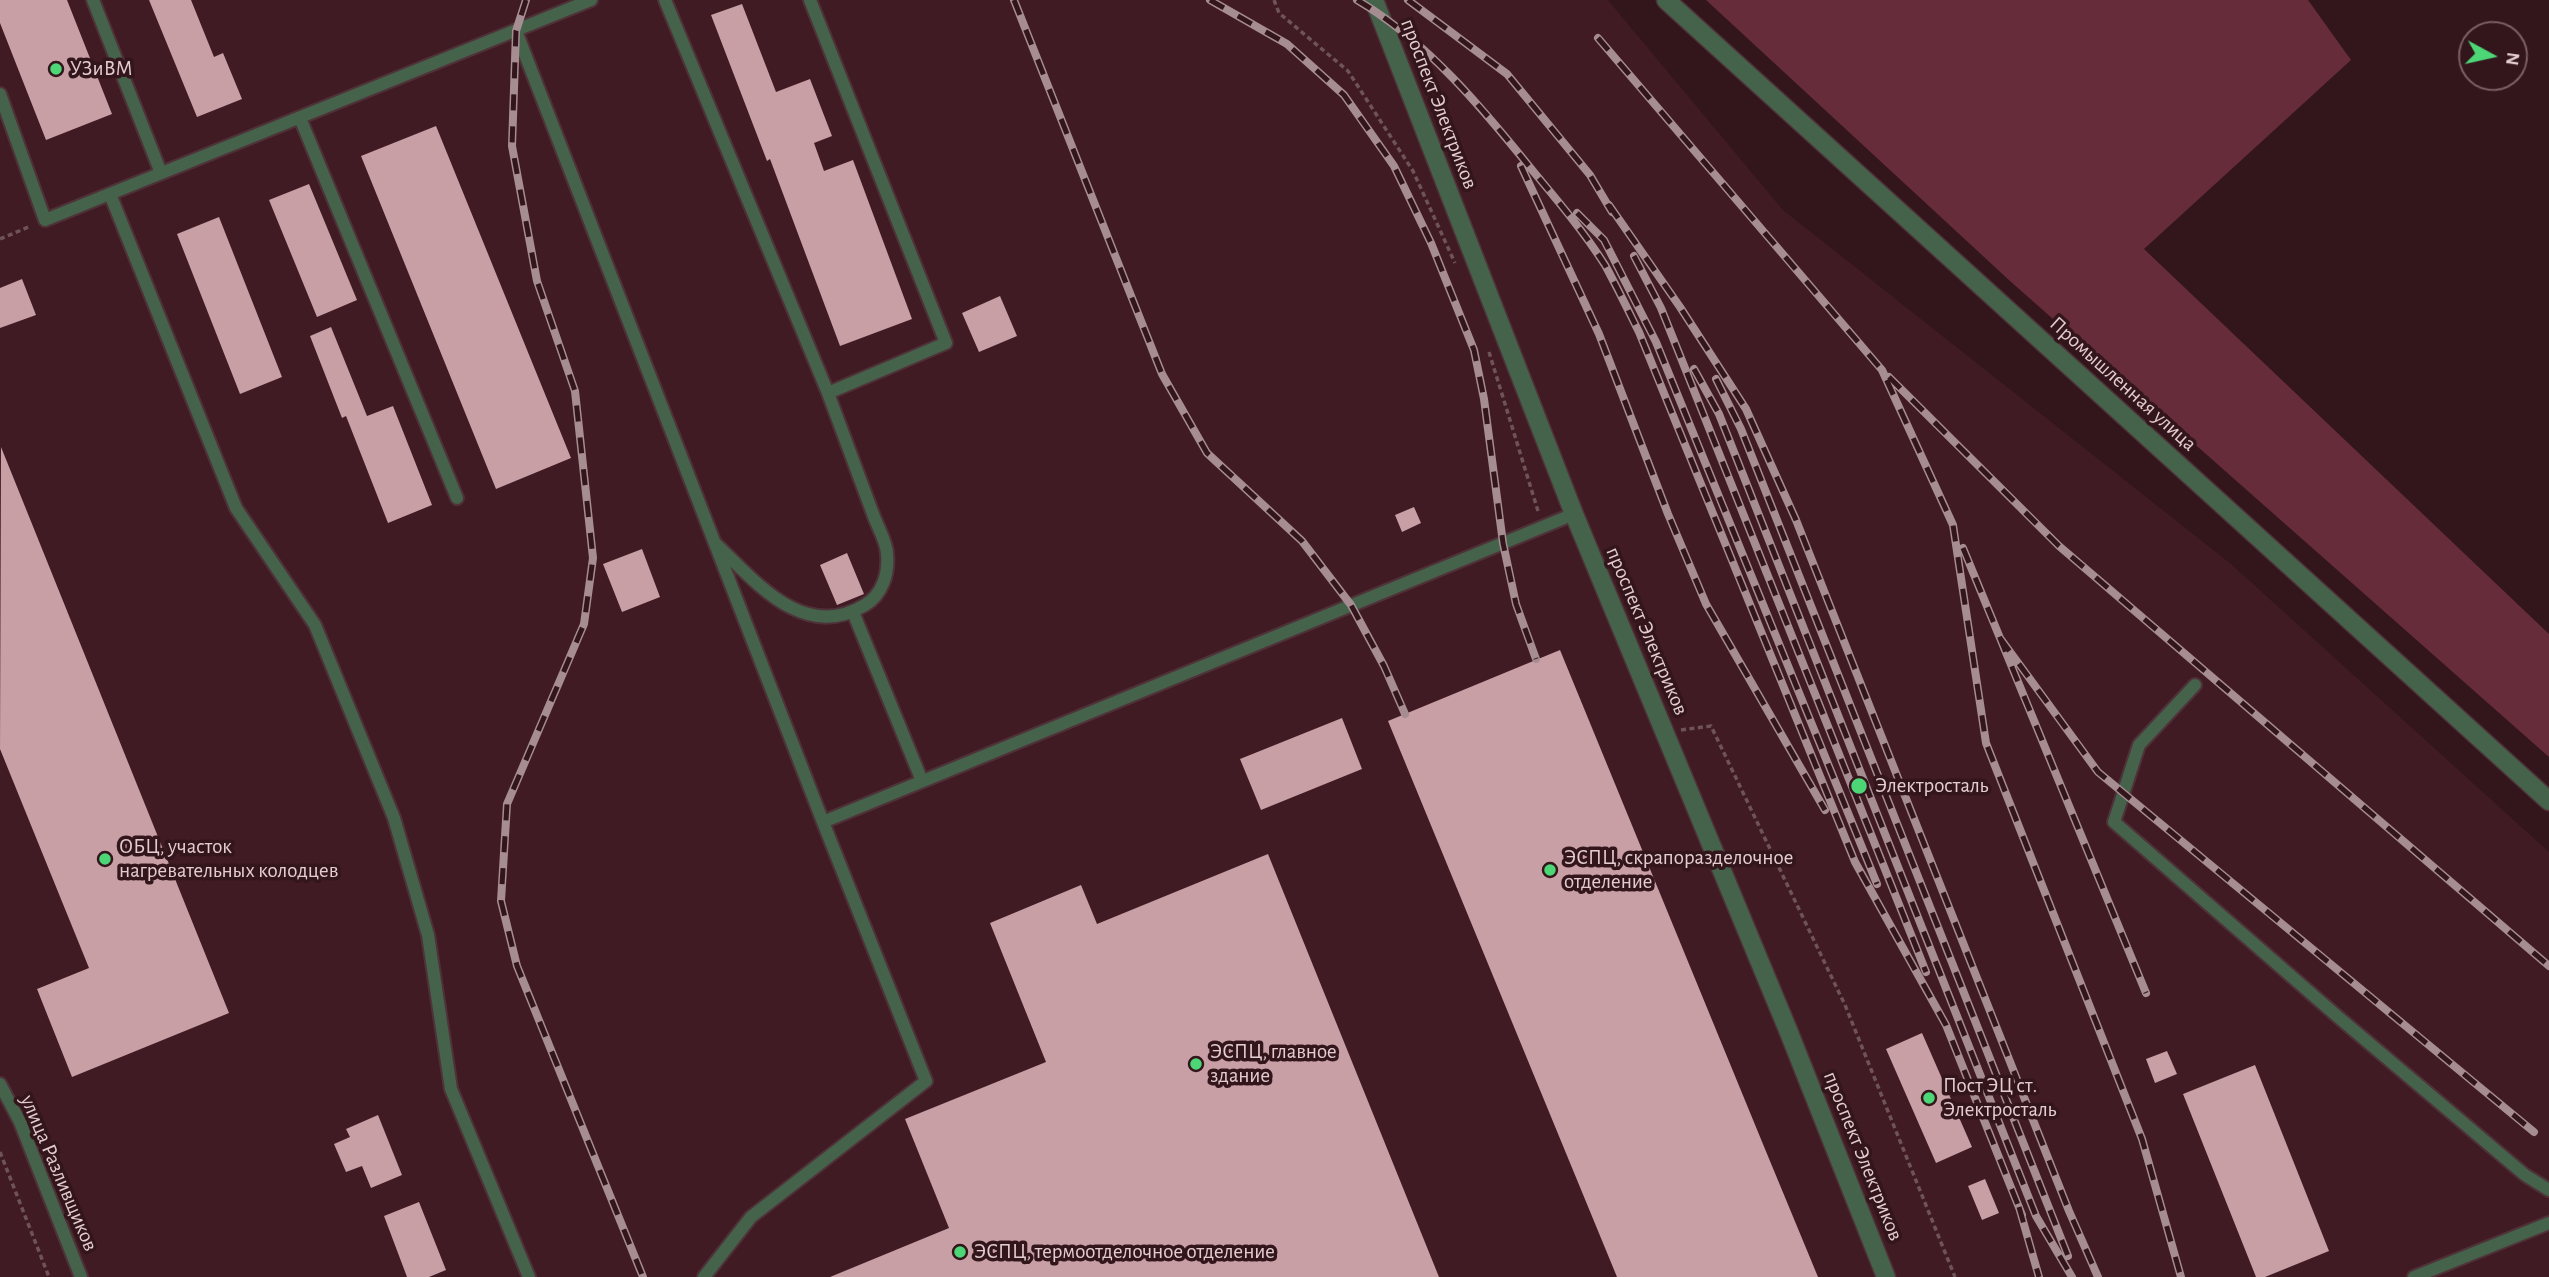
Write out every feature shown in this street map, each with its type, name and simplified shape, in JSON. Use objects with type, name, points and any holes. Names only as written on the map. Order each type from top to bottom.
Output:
[{"type":"street","name":"проспект Электриков","points":[[1374,0],[1574,514],[1788,1030],[1886,1277]]},
{"type":"street","name":"Промышленная улица","points":[[1666,0],[2549,801]]},
{"type":"lane","points":[[93,0],[162,173]]},
{"type":"lane","points":[[0,94],[46,220],[591,0]]},
{"type":"lane","points":[[665,0],[828,393],[887,554],[883,587],[874,600],[853,612],[826,619],[808,615],[769,595],[714,541]]},
{"type":"lane","points":[[810,0],[946,343],[828,393]]},
{"type":"lane","points":[[516,31],[926,1081],[751,1217],[704,1277]]},
{"type":"lane","points":[[300,118],[457,498]]},
{"type":"lane","points":[[110,194],[236,509],[315,625],[394,818],[428,935],[451,1090],[529,1277]]},
{"type":"lane","points":[[823,822],[1574,514]]},
{"type":"lane","points":[[853,612],[922,781]]},
{"type":"lane","points":[[2195,685],[2139,745],[2114,822],[2379,1052],[2525,1175],[2549,1190]]},
{"type":"lane","name":"улица Разливщиков","points":[[0,1084],[20,1122],[81,1277]]},
{"type":"lane","points":[[2414,1277],[2549,1223]]},
{"type":"path","points":[[1274,0],[1279,13],[1348,71],[1371,104],[1413,172],[1457,268]]},
{"type":"path","points":[[0,239],[46,220]]},
{"type":"path","points":[[1485,341],[1543,527]]},
{"type":"path","points":[[1665,732],[1711,726],[1845,1005],[1955,1277]]},
{"type":"path","points":[[0,1152],[49,1277]]},
{"type":"shaded area","points":[[0,0],[1608,0],[1783,210],[2231,564],[2549,852],[2549,1277],[0,1277]]},
{"type":"shaded area","points":[[1706,0],[2308,0],[2351,60],[2144,249],[2549,634],[2549,757],[2010,281]]},
{"type":"building","name":"УЗиВМ","points":[[0,0],[67,0],[112,114],[46,140],[0,23]]},
{"type":"building","points":[[149,0],[191,0],[214,57],[223,53],[242,99],[197,117]]},
{"type":"building","points":[[742,4],[776,92],[810,79],[832,136],[814,143],[824,171],[853,160],[912,319],[840,346],[770,159],[767,161],[711,15]]},
{"type":"building","points":[[436,126],[571,458],[496,489],[361,156]]},
{"type":"building","points":[[309,184],[357,300],[317,317],[269,200]]},
{"type":"building","points":[[219,217],[282,377],[240,394],[177,234]]},
{"type":"building","points":[[22,279],[36,315],[0,328],[0,288]]},
{"type":"building","points":[[1000,296],[1017,336],[979,352],[962,313]]},
{"type":"building","points":[[331,327],[367,416],[393,406],[432,505],[388,523],[346,416],[342,418],[310,336]]},
{"type":"building","name":"ОБЦ, участок нагревательных колодцев","points":[[1,447],[229,1013],[72,1077],[37,989],[89,968],[0,749]]},
{"type":"building","points":[[1414,507],[1421,523],[1402,532],[1395,515]]},
{"type":"building","points":[[642,549],[660,597],[622,612],[603,564]]},
{"type":"building","points":[[847,553],[864,594],[837,605],[820,565]]},
{"type":"building","name":"ЭСПЦ, скрапоразделочное отделение","points":[[1560,650],[1818,1277],[1617,1277],[1388,721]]},
{"type":"building","points":[[1342,718],[1362,769],[1261,810],[1240,759]]},
{"type":"building","name":"ЭСПЦ, главное здание","points":[[1268,854],[1439,1277],[830,1277],[949,1228],[905,1119],[1046,1062],[990,923],[1081,885],[1097,924]]},
{"type":"building","name":"Пост ЭЦ ст. Электросталь","points":[[1922,1033],[1972,1147],[1936,1163],[1886,1049]]},
{"type":"building","points":[[2167,1051],[2177,1074],[2155,1083],[2146,1059]]},
{"type":"building","points":[[2255,1065],[2329,1251],[2265,1277],[2256,1277],[2183,1094]]},
{"type":"building","points":[[378,1115],[402,1175],[371,1188],[362,1166],[346,1172],[334,1144],[350,1137],[346,1129]]},
{"type":"building","points":[[1985,1179],[1999,1213],[1982,1220],[1968,1186]]},
{"type":"building","points":[[419,1202],[446,1270],[429,1277],[407,1277],[384,1216]]},
{"type":"railway","points":[[526,0],[516,31],[512,146],[537,281],[575,391],[593,558],[584,624],[507,804],[501,901],[517,966],[643,1277]]},
{"type":"railway","points":[[1014,0],[1162,374],[1207,453],[1302,541],[1351,605],[1384,666],[1405,714]]},
{"type":"railway","points":[[1210,0],[1287,44],[1344,95],[1394,166],[1431,243],[1474,350],[1484,399],[1503,543],[1516,604],[1536,659]]},
{"type":"railway","points":[[1357,0],[1407,35],[1452,78],[1561,205],[1605,265],[1639,332],[1855,862],[1946,1025],[2022,1215]]},
{"type":"railway","points":[[1408,0],[1507,74],[1590,175],[1612,212]]},
{"type":"railway","points":[[1598,38],[1882,370],[1953,525],[1986,743],[2142,1139],[2181,1277]]},
{"type":"railway","points":[[1521,166],[1599,334],[1668,514],[1706,604],[1825,810]]},
{"type":"railway","points":[[1609,205],[1746,409],[1796,520],[2069,1211],[2098,1277]]},
{"type":"railway","points":[[1577,213],[1604,240],[1656,342],[1877,884]]},
{"type":"railway","points":[[1634,256],[1661,308],[1926,972]]},
{"type":"railway","points":[[1694,369],[1719,414],[2036,1216],[2072,1277]]},
{"type":"railway","points":[[1889,377],[2059,546],[2549,966]]},
{"type":"railway","points":[[1716,379],[1741,429],[2068,1256]]},
{"type":"railway","points":[[1963,548],[2146,993]]},
{"type":"railway","points":[[2000,638],[2098,772],[2534,1132]]},
{"type":"railway","points":[[2019,1207],[2039,1277]]},
{"type":"place","name":"УЗиВМ","points":[[56,69]]},
{"type":"place","name":"Электросталь","points":[[1859,786]]},
{"type":"place","name":"ОБЦ, участок нагревательных колодцев","points":[[105,859]]},
{"type":"place","name":"ЭСПЦ, скрапоразделочное отделение","points":[[1550,870]]},
{"type":"place","name":"ЭСПЦ, главное здание","points":[[1196,1064]]},
{"type":"place","name":"Пост ЭЦ ст. Электросталь","points":[[1929,1098]]},
{"type":"place","name":"ЭСПЦ, термоотделочное отделение","points":[[960,1252]]}]
